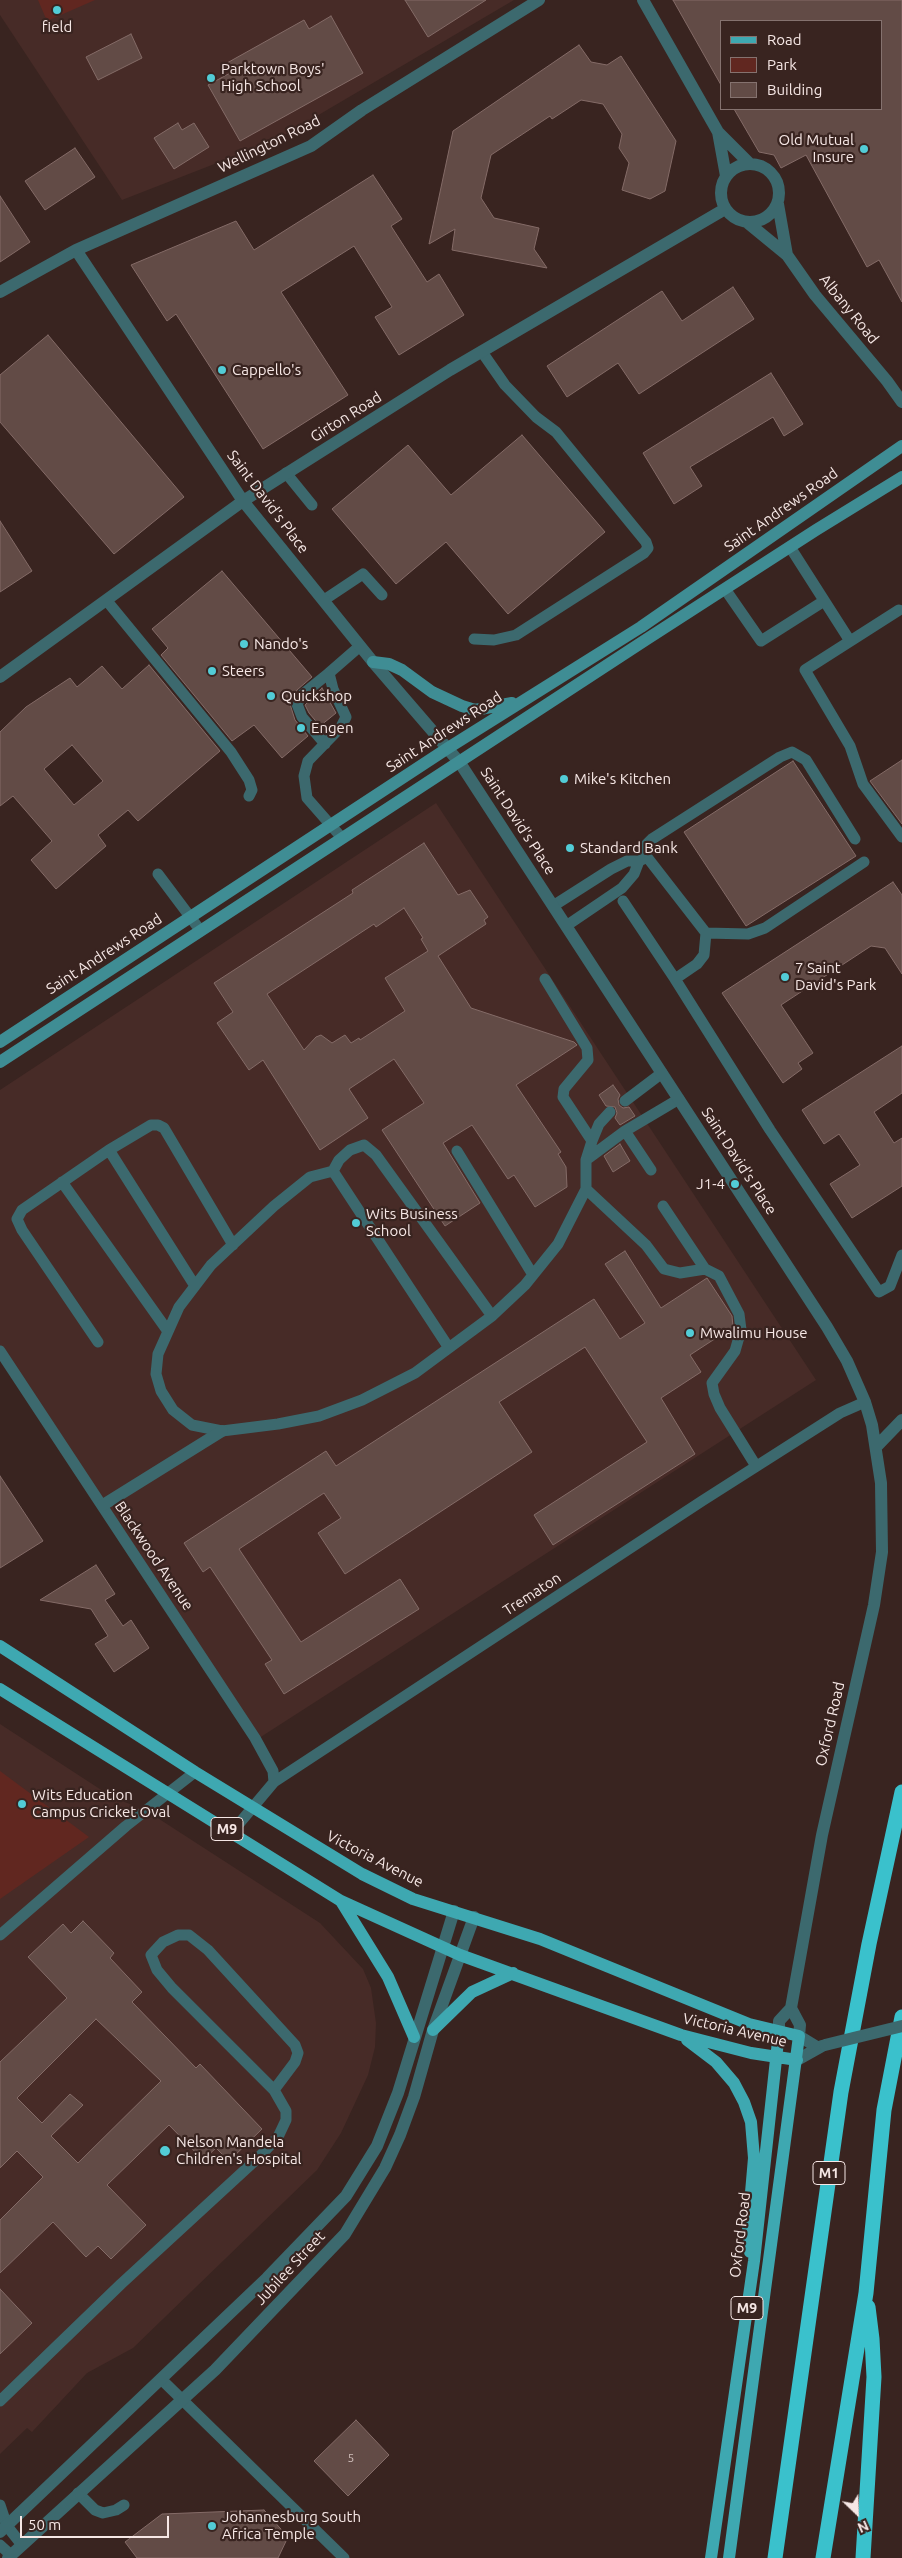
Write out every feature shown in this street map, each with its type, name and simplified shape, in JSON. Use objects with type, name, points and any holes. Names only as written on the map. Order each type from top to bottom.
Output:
[{"type":"highway","name":"M1","points":[[775,2558],[841,2092],[869,1944],[902,1792]]},
{"type":"highway","points":[[823,2558],[866,2293],[884,2110],[902,2017]]},
{"type":"highway","points":[[863,2558],[874,2377],[872,2339],[866,2293]]},
{"type":"main road","name":"Saint Andrews Road","points":[[0,1042],[448,748],[641,626],[902,446]]},
{"type":"main road","points":[[0,1062],[790,547],[902,477]]},
{"type":"main road","points":[[373,662],[388,664],[452,703],[475,710],[505,706],[528,698]]},
{"type":"main road","name":"Victoria Avenue","points":[[0,1646],[195,1772],[362,1874],[413,1899],[540,1938],[749,2024],[799,2036]]},
{"type":"main road","name":"Victoria Avenue","points":[[0,1689],[341,1901],[460,1955],[681,2035],[777,2058],[797,2060]]},
{"type":"main road","points":[[341,1901],[384,1970],[414,2037]]},
{"type":"main road","points":[[432,2030],[476,1989],[513,1973]]},
{"type":"main road","name":"Oxford Road","points":[[711,2558],[754,2261],[779,2032]]},
{"type":"main road","points":[[681,2035],[716,2062],[734,2083],[744,2102],[751,2122],[754,2158],[748,2246],[754,2261]]},
{"type":"main road","name":"Oxford Road","points":[[728,2558],[758,2326],[799,2036]]},
{"type":"street","name":"Wellington Road","points":[[0,292],[76,250],[310,146],[362,110],[539,0]]},
{"type":"street","points":[[643,0],[718,132],[750,164],[768,170],[775,177],[779,185],[778,204],[766,218],[748,223],[739,220],[725,209],[721,192],[726,176],[718,132]]},
{"type":"street","points":[[726,176],[741,166],[750,164]]},
{"type":"street","name":"Albany Road","points":[[778,204],[787,256]]},
{"type":"street","name":"Girton Road","points":[[0,677],[243,501],[286,473],[482,352],[725,209]]},
{"type":"street","name":"Albany Road","points":[[748,223],[787,256],[815,295],[887,381],[902,402]]},
{"type":"street","name":"Saint David's Place","points":[[76,250],[243,501],[373,662],[460,763],[827,1327],[847,1361],[864,1402],[876,1447]]},
{"type":"street","name":"Albany Road","points":[[887,381],[902,389]]},
{"type":"street","points":[[876,1447],[902,1420]]},
{"type":"street","points":[[103,1506],[222,1431]]},
{"type":"street","name":"Oxford Road","points":[[779,2032],[780,2021],[791,2008],[822,1835],[874,1605],[882,1552],[881,1483],[876,1447]]},
{"type":"street","name":"Jubilee Street","points":[[3,2529],[308,2237],[346,2196],[377,2146],[398,2093],[454,1911]]},
{"type":"street","name":"Jubilee Street","points":[[10,2556],[214,2370],[345,2234],[385,2168],[414,2097],[432,2030],[474,1917]]},
{"type":"street","name":"Oxford Road","points":[[791,2008],[800,2025],[799,2036]]},
{"type":"street","points":[[797,2060],[821,2046],[902,2026]]},
{"type":"street","points":[[799,2036],[821,2046]]},
{"type":"street","points":[[398,2093],[414,2097]]},
{"type":"lane","points":[[474,639],[494,640],[516,635],[644,553],[648,548],[646,542],[556,432],[536,417],[505,385],[482,352]]},
{"type":"lane","points":[[286,473],[312,505]]},
{"type":"lane","points":[[790,547],[850,641]]},
{"type":"lane","points":[[324,600],[363,574],[382,595]]},
{"type":"lane","points":[[724,590],[761,641],[824,601]]},
{"type":"lane","points":[[107,601],[231,752],[249,780],[252,790],[249,796]]},
{"type":"lane","points":[[899,610],[804,670],[850,746],[863,784],[902,837]]},
{"type":"lane","points":[[325,744],[302,717],[297,704],[303,694],[360,646]]},
{"type":"lane","points":[[329,673],[333,689],[346,717],[341,727],[308,761],[304,776],[307,798],[342,838]]},
{"type":"lane","points":[[566,926],[622,888],[634,874],[643,859],[645,846],[652,839],[780,757],[792,752],[806,760],[855,839]]},
{"type":"lane","points":[[553,906],[611,869],[627,861],[643,859]]},
{"type":"lane","points":[[643,859],[706,933],[704,955],[697,964],[675,979]]},
{"type":"lane","points":[[706,933],[748,934],[765,928],[864,862]]},
{"type":"lane","points":[[158,874],[200,930]]},
{"type":"lane","points":[[623,901],[675,979],[770,1130],[879,1292],[890,1286],[902,1255]]},
{"type":"lane","points":[[545,979],[587,1048],[588,1060],[564,1089],[562,1097],[592,1141]]},
{"type":"lane","points":[[625,1101],[662,1073]]},
{"type":"lane","points":[[586,1160],[625,1131],[679,1099]]},
{"type":"lane","points":[[492,1316],[376,1155],[364,1145],[350,1150],[339,1160],[333,1171],[310,1177],[274,1206],[211,1266],[179,1307],[167,1330],[158,1354],[156,1374],[161,1391],[173,1410],[192,1424],[222,1431],[278,1424],[319,1416],[362,1400],[415,1373],[492,1316],[533,1275],[558,1244],[586,1189],[586,1160],[592,1141],[599,1124],[610,1112]]},
{"type":"lane","points":[[98,1342],[16,1220],[22,1210],[109,1150],[151,1125],[158,1125],[164,1128],[233,1245]]},
{"type":"lane","points":[[625,1131],[651,1170]]},
{"type":"lane","points":[[109,1150],[194,1286]]},
{"type":"lane","points":[[457,1151],[533,1275]]},
{"type":"lane","points":[[333,1171],[449,1348]]},
{"type":"lane","points":[[62,1182],[167,1330]]},
{"type":"lane","points":[[586,1189],[646,1245],[664,1268],[680,1273],[705,1269]]},
{"type":"lane","points":[[663,1206],[705,1269],[719,1276],[739,1314],[742,1330],[735,1351],[712,1383],[714,1394],[756,1466]]},
{"type":"lane","name":"Blackwood Avenue","points":[[0,1351],[255,1738],[273,1771],[274,1782]]},
{"type":"lane","name":"Trematon","points":[[232,1832],[274,1782],[756,1466],[840,1413],[864,1402]]},
{"type":"lane","points":[[0,1935],[126,1826],[170,1794],[195,1772]]},
{"type":"lane","points":[[0,2401],[121,2284],[259,2158],[278,2137],[286,2120],[286,2111],[274,2090],[172,1988],[157,1970],[152,1955],[163,1942],[178,1935],[190,1936],[208,1950],[295,2045],[298,2053],[296,2062],[274,2090]]},
{"type":"lane","points":[[161,2379],[344,2558]]},
{"type":"lane","points":[[78,2493],[95,2510],[103,2513],[116,2510],[124,2505]]},
{"type":"lane","points":[[0,2505],[3,2529],[22,2545]]},
{"type":"lane","points":[[0,2545],[10,2556]]},
{"type":"shaded area","name":"Parktown Boys' High School","points":[[0,0],[514,0],[276,140],[122,200],[0,15]]},
{"type":"shaded area","name":"Wits Business School","points":[[436,803],[816,1380],[256,1740],[0,1355],[0,1090]]},
{"type":"shaded area","name":"Nelson Mandela Children's Hospital","points":[[0,1724],[106,1793],[153,1815],[320,1923],[363,1969],[371,1988],[376,2023],[375,2047],[368,2075],[341,2133],[317,2170],[133,2348],[87,2373],[32,2432],[27,2428],[0,2454]]},
{"type":"green space","name":"field","points":[[38,0],[95,0],[47,21]]},
{"type":"green space","name":"Wits Education Campus Cricket Oval","points":[[0,1771],[89,1837],[0,1899]]},
{"type":"building","points":[[405,0],[486,0],[428,37]]},
{"type":"building","name":"Old Mutual Insure","points":[[673,0],[902,0],[902,302],[879,260],[867,267],[806,155],[781,168],[774,155],[759,152],[735,110],[882,110],[882,20],[720,20],[720,83]]},
{"type":"building","points":[[331,16],[363,73],[240,141],[208,85],[232,72],[227,63],[304,20],[309,29]]},
{"type":"building","points":[[131,34],[142,58],[98,80],[86,57]]},
{"type":"building","points":[[579,45],[591,62],[607,65],[621,56],[676,141],[665,191],[650,199],[622,190],[629,163],[619,148],[622,134],[603,104],[581,100],[552,119],[550,116],[491,155],[481,198],[494,218],[539,228],[534,249],[547,268],[452,250],[455,229],[429,244],[453,131]]},
{"type":"building","points":[[178,123],[182,130],[194,123],[209,147],[174,169],[154,138]]},
{"type":"building","points":[[75,148],[95,177],[45,210],[25,181]]},
{"type":"building","points":[[373,175],[402,219],[391,226],[427,282],[439,274],[464,315],[399,355],[375,317],[392,307],[354,246],[281,292],[348,395],[263,449],[176,314],[167,321],[131,265],[236,221],[254,250]]},
{"type":"building","points":[[0,196],[30,242],[0,262]]},
{"type":"building","points":[[733,287],[754,319],[639,394],[618,363],[567,397],[547,366],[662,291],[682,321]]},
{"type":"building","points":[[48,335],[184,497],[114,554],[0,422],[0,375]]},
{"type":"building","points":[[771,373],[803,424],[784,436],[773,417],[690,467],[702,486],[674,504],[643,453]]},
{"type":"building","points":[[522,435],[605,532],[508,614],[446,542],[396,584],[332,509],[408,445],[451,495]]},
{"type":"building","points":[[0,521],[32,571],[0,592]]},
{"type":"building","points":[[222,571],[312,677],[297,690],[290,704],[295,720],[308,736],[282,758],[254,725],[232,741],[161,655],[168,648],[152,629]]},
{"type":"building","points":[[149,665],[220,751],[138,821],[128,810],[98,835],[106,846],[56,889],[31,860],[52,841],[13,796],[0,806],[0,732],[26,707],[70,678],[77,687],[102,666],[122,689]],"holes":[[[72,745],[103,781],[74,805],[44,769]]]},
{"type":"building","points":[[322,688],[336,713],[320,726],[305,705]]},
{"type":"building","points":[[902,760],[902,824],[870,781]]},
{"type":"building","points":[[793,761],[856,856],[746,926],[684,832]]},
{"type":"building","points":[[424,843],[458,895],[470,890],[488,917],[484,920],[486,924],[438,956],[471,1008],[574,1042],[577,1045],[516,1085],[561,1152],[558,1154],[566,1167],[567,1187],[535,1207],[514,1175],[508,1179],[472,1125],[443,1143],[480,1203],[445,1226],[382,1130],[424,1103],[394,1059],[349,1089],[368,1118],[320,1150],[263,1060],[249,1070],[217,1023],[233,1012],[214,983],[353,893],[352,890]],"holes":[[[404,908],[423,938],[421,939],[428,951],[385,978],[405,1011],[360,1040],[359,1038],[351,1043],[345,1035],[332,1043],[321,1035],[316,1037],[304,1050],[267,994],[374,924],[376,927]]]},
{"type":"building","name":"7 Saint David's Park","points":[[893,882],[902,895],[902,974],[885,948],[871,946],[781,1005],[813,1053],[798,1063],[802,1069],[783,1083],[722,993]]},
{"type":"building","points":[[902,1046],[902,1093],[874,1112],[894,1143],[902,1138],[902,1186],[852,1218],[830,1184],[860,1165],[839,1134],[824,1144],[802,1110]]},
{"type":"building","points":[[613,1085],[620,1095],[618,1099],[619,1105],[623,1108],[629,1107],[635,1116],[620,1125],[615,1118],[617,1113],[615,1107],[606,1106],[599,1095]]},
{"type":"building","points":[[620,1144],[630,1161],[613,1172],[604,1156]]},
{"type":"building","points":[[625,1251],[661,1308],[707,1278],[732,1316],[733,1327],[690,1355],[701,1372],[661,1398],[695,1454],[553,1545],[534,1515],[647,1442],[585,1347],[499,1402],[532,1452],[345,1574],[318,1533],[341,1518],[324,1493],[239,1549],[301,1642],[400,1579],[419,1609],[284,1694],[265,1664],[272,1660],[210,1567],[203,1572],[184,1543],[326,1451],[336,1466],[594,1299],[620,1339],[645,1323],[605,1264]]},
{"type":"building","points":[[0,1476],[43,1541],[0,1568]]},
{"type":"building","points":[[96,1565],[115,1594],[105,1600],[123,1626],[131,1620],[149,1648],[114,1672],[95,1644],[108,1636],[91,1609],[40,1600]]},
{"type":"building","points":[[83,1921],[114,1953],[110,1958],[142,1992],[132,2002],[196,2068],[200,2064],[262,2129],[229,2161],[216,2148],[203,2160],[169,2125],[107,2185],[146,2225],[111,2259],[98,2246],[86,2257],[53,2222],[0,2273],[0,2220],[43,2177],[17,2151],[0,2168],[0,2062],[67,1998],[28,1957],[63,1924],[71,1933]],"holes":[[[96,2019],[161,2081],[78,2163],[51,2136],[83,2105],[70,2094],[42,2123],[17,2098]]]},
{"type":"building","points":[[0,2289],[32,2323],[0,2354]]},
{"type":"building","points":[[356,2420],[389,2455],[348,2496],[314,2461]]},
{"type":"building","name":"Johannesburg South Africa Temple","points":[[264,2510],[288,2537],[278,2558],[137,2558],[125,2542],[162,2514]]},
{"type":"place","name":"field","points":[[57,10]]},
{"type":"place","name":"Parktown Boys' High School","points":[[211,78]]},
{"type":"place","name":"Old Mutual Insure","points":[[864,149]]},
{"type":"place","name":"Cappello's","points":[[222,370]]},
{"type":"place","name":"Nando's","points":[[244,644]]},
{"type":"place","name":"Steers","points":[[212,671]]},
{"type":"place","name":"Quickshop","points":[[271,696]]},
{"type":"place","name":"Engen","points":[[301,728]]},
{"type":"place","name":"Mike's Kitchen","points":[[564,779]]},
{"type":"place","name":"Standard Bank","points":[[570,848]]},
{"type":"place","name":"7 Saint David's Park","points":[[785,977]]},
{"type":"place","name":"J1-4","points":[[735,1184]]},
{"type":"place","name":"Wits Business School","points":[[356,1223]]},
{"type":"place","name":"Mwalimu House","points":[[690,1333]]},
{"type":"place","name":"Wits Education Campus Cricket Oval","points":[[22,1804]]},
{"type":"place","name":"Nelson Mandela Children's Hospital","points":[[165,2151]]},
{"type":"place","name":"Johannesburg South Africa Temple","points":[[212,2526]]}]
